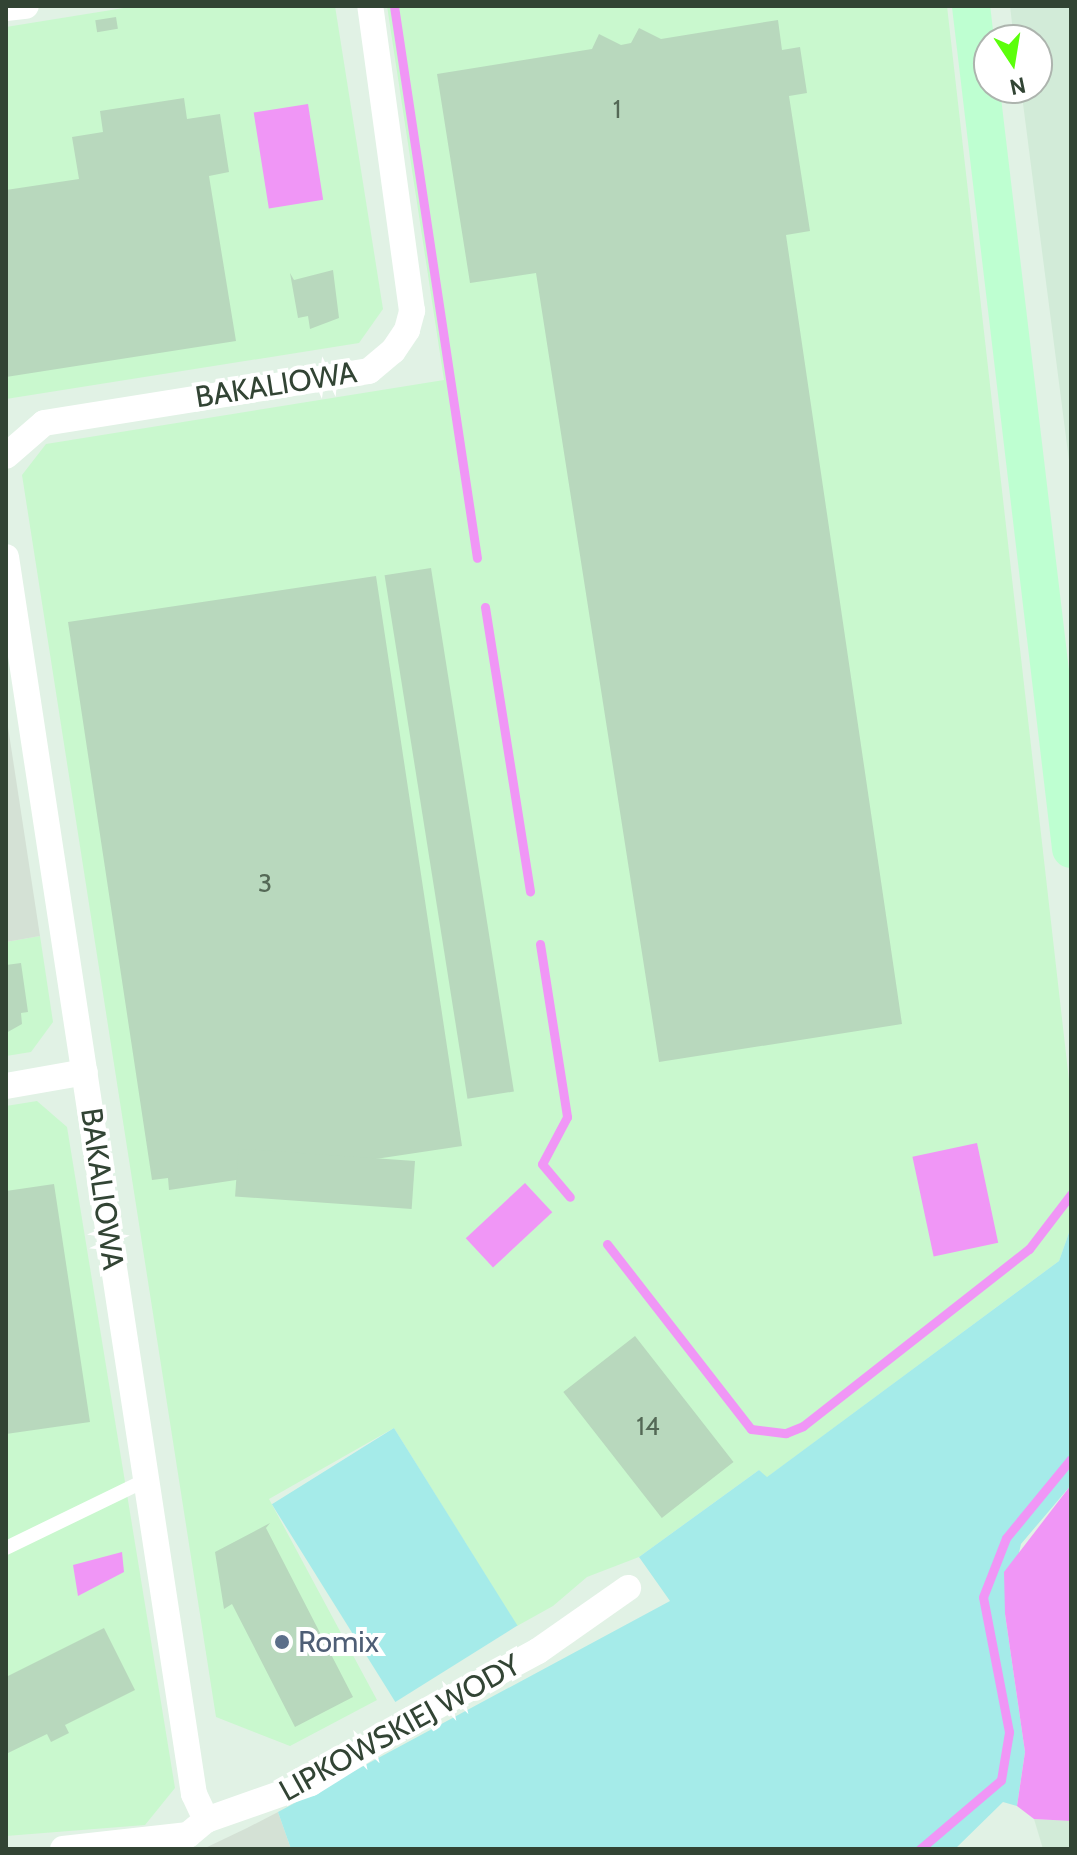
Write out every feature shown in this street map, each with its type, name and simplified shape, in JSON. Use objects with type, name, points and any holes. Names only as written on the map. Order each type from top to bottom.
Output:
[{"type":"main road","points":[[971,6],[1064,730],[1071,849]]},
{"type":"street","points":[[6,8],[26,6]]},
{"type":"street","name":"BAKALIOWA","points":[[6,456],[44,423],[369,371],[393,351],[407,330],[412,311],[370,6]]},
{"type":"street","name":"BAKALIOWA","points":[[6,557],[194,1794],[206,1820]]},
{"type":"street","points":[[6,1086],[85,1072]]},
{"type":"street","name":"LIPKOWSKIEJ WODY","points":[[63,1849],[188,1835],[206,1820],[311,1783],[415,1718],[538,1651],[628,1588]]},
{"type":"lane","points":[[6,1548],[146,1480]]},
{"type":"shaded area","points":[[136,6],[335,6],[383,309],[359,343],[6,399],[6,27]]},
{"type":"shaded area","points":[[387,6],[947,6],[1071,1098],[1071,1227],[1059,1261],[766,1478],[759,1470],[639,1557],[587,1577],[553,1606],[517,1626],[394,1428],[269,1499],[377,1700],[290,1746],[216,1717],[22,475],[46,444],[444,380]]},
{"type":"shaded area","points":[[1010,6],[1071,6],[1071,476],[1023,104],[1053,104],[1053,24],[1012,24]]},
{"type":"shaded area","points":[[308,104],[323,200],[269,208],[254,113]]},
{"type":"shaded area","points":[[6,714],[40,936],[6,942]]},
{"type":"shaded area","points":[[40,936],[53,1022],[31,1052],[6,1056],[6,942]]},
{"type":"shaded area","points":[[37,1101],[67,1127],[175,1788],[145,1825],[6,1836],[6,1106]]},
{"type":"shaded area","points":[[977,1143],[998,1243],[934,1256],[912,1157]]},
{"type":"shaded area","points":[[525,1183],[552,1212],[493,1267],[466,1238]]},
{"type":"shaded area","points":[[1071,1227],[1071,1485],[1021,1544],[1005,1614],[1025,1752],[1017,1806],[1003,1802],[955,1849],[291,1849],[278,1812],[670,1601],[639,1557],[759,1470],[767,1477],[1059,1261]]},
{"type":"shaded area","points":[[394,1428],[517,1626],[395,1702],[272,1504]]},
{"type":"shaded area","points":[[1071,1485],[1071,1821],[1034,1819],[1017,1806],[1025,1752],[1005,1614],[1004,1572]]},
{"type":"shaded area","points":[[122,1552],[124,1572],[78,1596],[73,1565]]},
{"type":"shaded area","points":[[278,1812],[291,1849],[203,1849],[247,1828]]},
{"type":"shaded area","points":[[1034,1819],[1071,1821],[1071,1849],[1043,1849]]},
{"type":"building","points":[[116,17],[118,29],[97,32],[95,20]]},
{"type":"building","points":[[778,20],[782,50],[800,47],[807,93],[789,96],[810,231],[786,235],[902,1024],[659,1062],[536,273],[470,283],[437,74],[592,49],[599,34],[621,45],[631,43],[639,28],[661,39]]},
{"type":"building","points":[[184,98],[187,119],[220,114],[229,172],[209,176],[236,341],[6,377],[6,190],[79,179],[72,137],[103,132],[100,111]]},
{"type":"building","points":[[333,270],[339,318],[310,329],[308,316],[298,318],[290,273],[294,280]]},
{"type":"building","points":[[431,568],[514,1091],[467,1099],[385,575]]},
{"type":"building","points":[[376,576],[462,1146],[169,1190],[168,1178],[152,1180],[68,622]]},
{"type":"building","points":[[21,963],[28,1012],[21,1013],[22,1024],[6,1033],[6,965]]},
{"type":"building","points":[[238,1149],[415,1161],[412,1209],[235,1197]]},
{"type":"building","points":[[54,1184],[90,1422],[6,1434],[6,1191]]},
{"type":"building","points":[[635,1336],[734,1462],[662,1518],[563,1392]]},
{"type":"building","points":[[270,1523],[266,1528],[353,1697],[295,1727],[232,1604],[224,1609],[215,1552]]},
{"type":"building","points":[[104,1628],[135,1690],[65,1725],[69,1733],[51,1742],[47,1734],[6,1754],[6,1677]]},
{"type":"waterway","points":[[394,6],[477,558]]},
{"type":"waterway","points":[[485,607],[530,891]]},
{"type":"waterway","points":[[540,944],[567,1117],[542,1164],[570,1197]]},
{"type":"waterway","points":[[607,1244],[751,1429],[786,1433],[803,1426],[1029,1249],[1071,1194]]},
{"type":"waterway","points":[[920,1849],[1001,1780],[1009,1732],[983,1597],[1006,1538],[1071,1459]]},
{"type":"place","name":"Romix","points":[[282,1642]]}]
